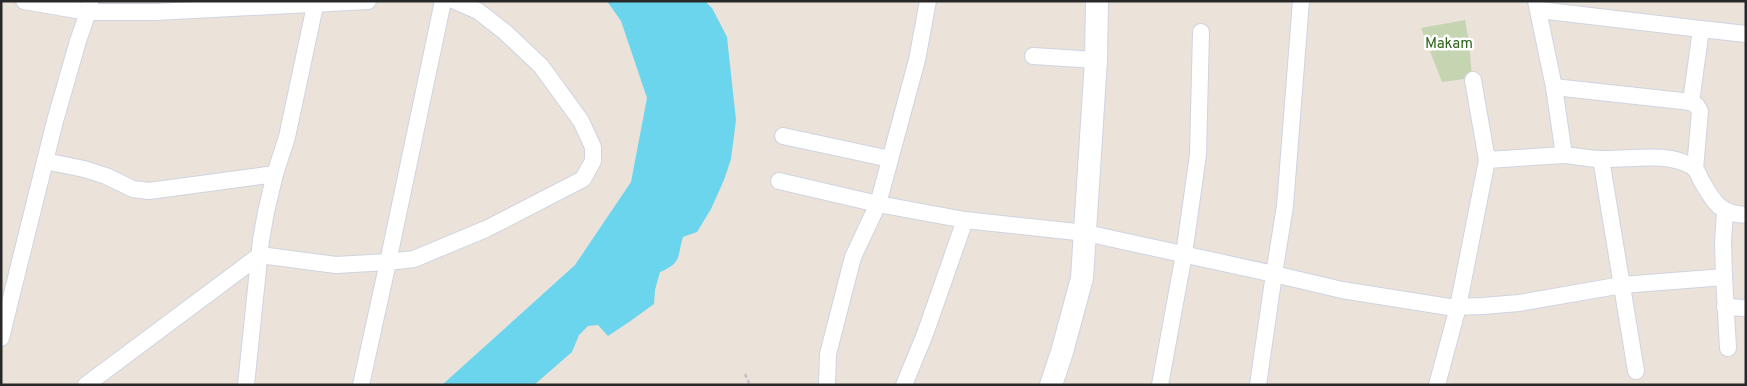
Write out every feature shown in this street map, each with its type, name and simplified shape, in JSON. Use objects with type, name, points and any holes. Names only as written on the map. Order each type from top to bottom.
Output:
[{"type":"street","points":[[24,1],[89,6],[127,13],[215,5],[368,1]]},
{"type":"street","points":[[360,385],[443,1]]},
{"type":"street","points":[[86,385],[260,254],[336,265],[414,259],[486,229],[582,179],[593,161],[592,147],[581,121],[541,66],[478,10],[455,1]]},
{"type":"street","points":[[827,385],[828,354],[853,257],[878,204],[917,60],[928,1]]},
{"type":"street","points":[[1051,385],[1082,278],[1096,60],[1097,1]]},
{"type":"street","points":[[1258,385],[1285,206],[1301,1]]},
{"type":"street","points":[[246,385],[266,212],[275,174],[287,137],[316,2]]},
{"type":"street","points":[[1564,155],[1554,87],[1538,5],[1746,34]]},
{"type":"street","points":[[1,338],[45,162],[89,6]]},
{"type":"street","points":[[1691,102],[1701,29]]},
{"type":"street","points":[[1160,385],[1184,254],[1198,155],[1201,32]]},
{"type":"street","points":[[1033,56],[1096,60]]},
{"type":"street","points":[[1437,385],[1458,307],[1487,160],[1473,80]]},
{"type":"street","points":[[1554,87],[1691,102],[1700,111],[1695,169]]},
{"type":"street","points":[[783,136],[890,159]]},
{"type":"street","points":[[1487,160],[1564,155],[1601,159],[1665,158],[1682,162],[1695,169],[1712,200],[1725,212],[1746,216]]},
{"type":"street","points":[[1601,159],[1636,371]]},
{"type":"street","points":[[45,162],[84,169],[106,176],[133,189],[149,190],[275,174]]},
{"type":"street","points":[[779,181],[878,204],[965,220],[1086,233],[1342,290],[1449,307],[1519,302],[1622,286],[1724,277]]},
{"type":"street","points":[[1725,212],[1723,241],[1728,348]]},
{"type":"street","points":[[904,385],[925,334],[965,220]]},
{"type":"street","points":[[1725,308],[1746,308]]},
{"type":"path","points":[[745,374],[750,385]]},
{"type":"green space","name":"Makam","points":[[1465,20],[1472,78],[1442,82],[1421,28]]},
{"type":"water","points":[[607,1],[705,1],[712,8],[727,37],[736,120],[731,159],[724,180],[711,209],[697,232],[683,237],[678,259],[672,266],[660,272],[655,290],[654,304],[608,336],[598,325],[588,326],[579,335],[572,352],[534,385],[442,385],[575,265],[631,182],[647,98],[621,21]]}]
